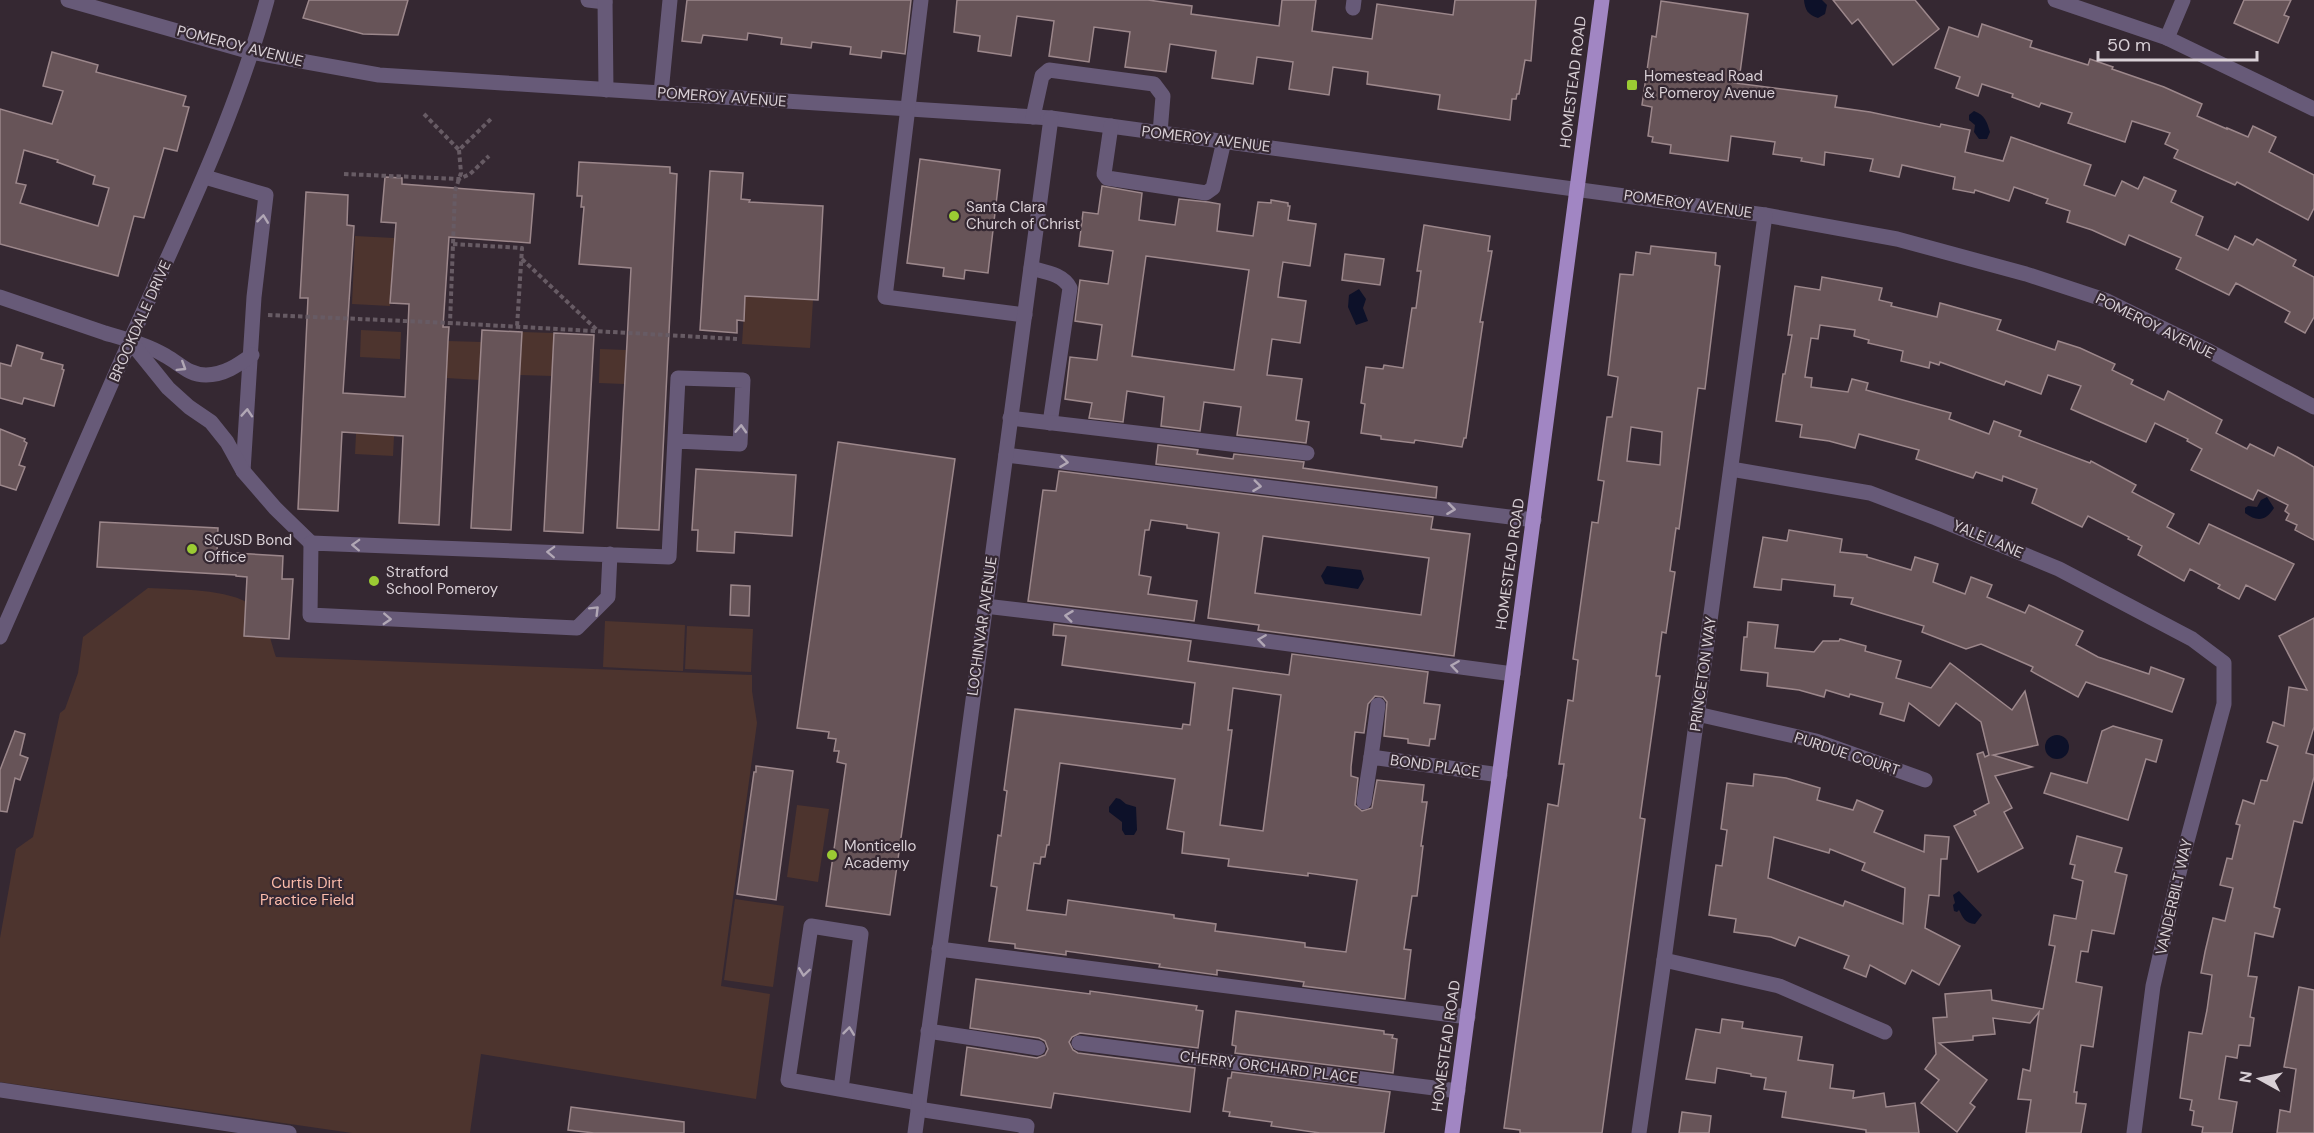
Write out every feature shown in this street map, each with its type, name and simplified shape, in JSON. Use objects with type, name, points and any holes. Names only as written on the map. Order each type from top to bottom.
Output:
[{"type":"main road","name":"HOMESTEAD ROAD","points":[[1452,1133],[1602,0]]},
{"type":"street","name":"POMEROY AVENUE","points":[[68,0],[108,5],[251,52],[379,75],[1051,118],[1765,214],[1897,239],[2026,274],[2105,300],[2209,351],[2314,407]]},
{"type":"street","name":"BROOKDALE DRIVE","points":[[0,638],[130,341],[205,177],[236,98],[267,0]]},
{"type":"street","points":[[588,0],[605,1],[606,90]]},
{"type":"street","points":[[661,93],[670,0]]},
{"type":"street","points":[[921,0],[885,297],[1024,315]]},
{"type":"street","points":[[2055,0],[2168,38],[2314,109]]},
{"type":"street","points":[[2168,38],[2183,0]]},
{"type":"street","points":[[1033,117],[1042,76],[1049,70],[1154,84],[1163,96],[1160,133]]},
{"type":"street","name":"LOCHINVAR AVENUE","points":[[915,1133],[1051,118]]},
{"type":"street","points":[[1111,126],[1104,174],[1107,178],[1206,193],[1213,188],[1224,141]]},
{"type":"street","points":[[205,177],[266,195],[252,314],[252,355],[243,471]]},
{"type":"street","name":"PRINCETON WAY","points":[[1639,1133],[1765,214]]},
{"type":"street","points":[[1031,268],[1060,277],[1070,288],[1050,423]]},
{"type":"street","points":[[0,297],[130,341],[165,356],[193,373],[206,375],[220,373],[238,366],[252,355]]},
{"type":"street","points":[[130,341],[168,388],[189,407],[211,422],[227,442],[243,471],[275,508],[311,543],[669,557],[678,378],[743,380],[740,444],[675,441]]},
{"type":"street","points":[[1010,418],[1307,453]]},
{"type":"street","points":[[1006,455],[1534,520]]},
{"type":"street","name":"YALE LANE","points":[[1731,469],[1870,493],[1936,518],[2059,568],[2192,639],[2224,663]]},
{"type":"street","points":[[311,543],[310,615],[577,628],[608,597],[610,554]]},
{"type":"street","points":[[985,606],[1513,674]]},
{"type":"street","name":"VANDERBILT WAY","points":[[2134,1133],[2152,986],[2183,856],[2224,704],[2224,663]]},
{"type":"street","name":"BOND PLACE","points":[[1364,802],[1378,705]]},
{"type":"street","name":"PURDUE COURT","points":[[1697,714],[1816,741],[1925,780]]},
{"type":"street","name":"BOND PLACE","points":[[1371,757],[1500,776]]},
{"type":"street","points":[[841,1089],[861,934],[811,926],[788,1080],[1027,1126],[1026,1133]]},
{"type":"street","points":[[939,949],[1468,1017]]},
{"type":"street","points":[[1664,960],[1779,986],[1885,1032]]},
{"type":"street","points":[[928,1031],[1038,1048]]},
{"type":"street","name":"CHERRY ORCHARD PLACE","points":[[1079,1043],[1458,1091]]},
{"type":"street","points":[[0,1090],[289,1133]]},
{"type":"path","points":[[424,114],[459,150],[450,323]]},
{"type":"path","points":[[459,150],[492,118]]},
{"type":"path","points":[[344,174],[459,179],[470,174],[489,156]]},
{"type":"path","points":[[453,244],[522,248],[517,327]]},
{"type":"path","points":[[522,258],[598,332]]},
{"type":"path","points":[[252,314],[737,339]]},
{"type":"green space","points":[[355,236],[394,238],[390,306],[352,304]]},
{"type":"green space","points":[[745,296],[813,300],[810,348],[742,344]]},
{"type":"green space","points":[[361,330],[401,332],[400,359],[360,357]]},
{"type":"green space","points":[[522,332],[554,333],[552,376],[520,375]]},
{"type":"green space","points":[[448,341],[482,342],[480,380],[446,378]]},
{"type":"green space","points":[[600,349],[626,350],[625,384],[599,383]]},
{"type":"green space","points":[[358,395],[396,397],[393,456],[355,454]]},
{"type":"green space","name":"Curtis Dirt Practice Field","points":[[148,588],[202,591],[243,600],[253,606],[261,616],[276,657],[752,675],[757,723],[721,986],[770,994],[756,1099],[481,1054],[470,1133],[352,1133],[0,1082],[0,938],[16,849],[33,837],[60,713],[65,709],[78,673],[83,637]]},
{"type":"green space","points":[[605,621],[685,625],[683,671],[603,667]]},
{"type":"green space","points":[[687,626],[753,629],[751,672],[685,669]]},
{"type":"green space","points":[[797,805],[829,809],[818,882],[787,877]]},
{"type":"green space","points":[[735,899],[784,906],[773,987],[724,980]]},
{"type":"water","points":[[1804,0],[1822,0],[1827,5],[1825,14],[1818,18],[1809,14]]},
{"type":"water","points":[[1974,111],[1987,122],[1990,132],[1987,139],[1979,139],[1974,132],[1975,125],[1969,120],[1969,115]]},
{"type":"water","points":[[1359,289],[1366,299],[1363,308],[1368,321],[1356,325],[1348,307],[1349,295]]},
{"type":"water","points":[[2267,497],[2274,508],[2268,516],[2257,519],[2245,513],[2245,508],[2257,507],[2261,500]]},
{"type":"water","points":[[1327,566],[1361,570],[1364,579],[1358,589],[1325,584],[1321,576]]},
{"type":"water","points":[[2057,735],[2065,739],[2069,747],[2065,755],[2057,759],[2049,755],[2045,747],[2049,739]]},
{"type":"water","points":[[1116,798],[1136,807],[1137,830],[1134,835],[1125,835],[1122,822],[1109,812],[1109,807]]},
{"type":"water","points":[[1959,891],[1982,915],[1975,924],[1965,920],[1959,910],[1954,911],[1953,895]]},
{"type":"building","points":[[309,0],[408,0],[398,35],[363,34],[303,18]]},
{"type":"building","points":[[687,0],[911,0],[905,54],[882,51],[881,58],[850,54],[851,47],[812,42],[811,48],[781,44],[782,38],[748,33],[747,40],[703,35],[701,43],[682,41]]},
{"type":"building","points":[[957,0],[1148,0],[1192,6],[1191,14],[1279,26],[1282,0],[1316,0],[1312,31],[1372,39],[1377,4],[1453,15],[1455,0],[1536,0],[1531,61],[1525,60],[1519,94],[1516,99],[1512,99],[1510,120],[1438,109],[1440,95],[1367,84],[1368,72],[1333,67],[1329,95],[1289,89],[1293,62],[1257,57],[1253,84],[1212,78],[1216,51],[1170,44],[1166,72],[1125,67],[1130,32],[1094,27],[1089,62],[1049,56],[1054,21],[1017,16],[1011,56],[978,51],[980,36],[954,32]]},
{"type":"building","points":[[1833,0],[1915,0],[1939,29],[1893,65],[1858,19],[1852,24]]},
{"type":"building","points":[[2244,0],[2291,0],[2284,15],[2289,17],[2278,43],[2234,23]]},
{"type":"building","points":[[1661,1],[1748,14],[1739,80],[1735,83],[1837,96],[1835,107],[1940,127],[1941,124],[1970,130],[1965,152],[2003,161],[2011,137],[2091,165],[2084,185],[2115,196],[2122,181],[2138,189],[2144,177],[2176,191],[2171,202],[2203,217],[2196,235],[2228,250],[2235,236],[2253,245],[2257,239],[2296,260],[2293,266],[2314,277],[2314,317],[2305,333],[2285,322],[2290,312],[2236,283],[2229,295],[2176,269],[2181,258],[2129,235],[2125,245],[2067,222],[2070,211],[2046,203],[2048,199],[2014,187],[2009,201],[1975,190],[1974,193],[1953,189],[1955,177],[1902,165],[1899,177],[1870,171],[1873,159],[1825,152],[1824,165],[1801,161],[1802,158],[1773,154],[1775,142],[1731,136],[1728,161],[1670,153],[1671,145],[1652,142],[1653,137],[1648,136],[1652,107],[1642,105],[1652,36],[1656,37]]},
{"type":"building","points":[[1982,24],[2032,41],[2030,47],[2088,65],[2090,59],[2164,87],[2202,104],[2197,116],[2227,129],[2248,137],[2253,126],[2276,137],[2269,152],[2314,175],[2314,208],[2308,220],[2237,182],[2235,185],[2174,158],[2178,150],[2165,144],[2170,133],[2132,121],[2125,142],[2068,123],[2072,113],[2041,103],[2039,107],[2012,97],[2013,94],[1982,84],[1978,96],[1956,88],[1960,77],[1935,68],[1949,27],[1978,37]]},
{"type":"building","points":[[52,52],[98,65],[96,72],[186,96],[183,106],[189,107],[177,151],[164,148],[144,218],[134,216],[118,276],[0,244],[0,109],[52,124],[63,91],[43,86]],"holes":[[[24,150],[58,160],[57,162],[95,176],[93,184],[109,188],[98,226],[20,203],[26,185],[16,183]]]},
{"type":"building","name":"Santa Clara Church of Christ","points":[[920,159],[1000,170],[988,273],[965,270],[964,279],[943,276],[944,268],[907,263]]},
{"type":"building","points":[[579,162],[670,167],[670,173],[677,174],[659,530],[617,528],[631,268],[579,264],[584,207],[581,207],[582,196],[577,196]]},
{"type":"building","points":[[710,171],[743,173],[741,199],[750,200],[749,202],[823,206],[818,300],[745,296],[744,321],[737,320],[737,333],[700,330]]},
{"type":"building","points":[[385,177],[402,178],[402,184],[534,194],[530,243],[449,237],[443,327],[449,327],[439,525],[399,523],[403,436],[342,432],[338,511],[298,509],[308,298],[300,298],[306,192],[348,195],[347,225],[354,226],[343,393],[405,397],[409,304],[390,303],[396,223],[381,222]]},
{"type":"building","points":[[1102,186],[1142,193],[1139,220],[1175,225],[1179,199],[1208,202],[1220,204],[1217,231],[1253,236],[1258,202],[1271,203],[1271,200],[1288,203],[1290,206],[1288,220],[1316,224],[1310,266],[1283,262],[1280,281],[1278,297],[1306,301],[1300,343],[1272,339],[1267,375],[1302,379],[1296,420],[1309,422],[1306,443],[1237,435],[1241,407],[1204,402],[1200,431],[1161,426],[1164,397],[1127,391],[1123,422],[1089,418],[1092,403],[1065,399],[1070,357],[1097,360],[1102,325],[1075,321],[1080,280],[1108,284],[1113,251],[1079,246],[1083,212],[1098,214]],"holes":[[[1146,256],[1249,270],[1234,370],[1132,356]]]},
{"type":"building","points":[[1424,225],[1490,236],[1488,251],[1492,251],[1480,322],[1483,322],[1466,438],[1464,438],[1462,447],[1415,440],[1414,443],[1381,439],[1381,436],[1361,433],[1365,404],[1361,403],[1366,367],[1383,369],[1384,365],[1403,368],[1412,308],[1416,308],[1421,271],[1417,271]]},
{"type":"building","points":[[1651,246],[1716,253],[1715,265],[1720,266],[1705,389],[1698,388],[1679,529],[1676,528],[1670,571],[1675,572],[1666,633],[1662,632],[1656,676],[1660,676],[1640,818],[1645,819],[1602,1133],[1520,1133],[1520,1130],[1504,1128],[1548,804],[1558,806],[1564,764],[1559,764],[1568,700],[1573,701],[1578,660],[1573,659],[1592,522],[1598,523],[1604,481],[1598,480],[1607,417],[1612,417],[1618,377],[1608,375],[1620,274],[1633,275],[1636,252],[1650,254]],"holes":[[[1631,427],[1662,432],[1660,465],[1627,461]]]},
{"type":"building","points":[[1345,254],[1384,259],[1380,285],[1342,280]]},
{"type":"building","points":[[1822,277],[1882,288],[1879,300],[1892,303],[1891,306],[1937,317],[1940,303],[2001,320],[1997,330],[2055,350],[2058,341],[2080,348],[2115,364],[2112,370],[2133,380],[2131,384],[2164,400],[2168,391],[2222,420],[2216,433],[2247,449],[2250,444],[2274,456],[2278,447],[2297,457],[2314,467],[2314,540],[2295,530],[2297,525],[2286,520],[2289,514],[2285,511],[2288,505],[2258,490],[2253,500],[2191,470],[2202,449],[2187,441],[2188,439],[2155,423],[2146,442],[2071,409],[2081,386],[2048,375],[2041,394],[2006,381],[2004,385],[1940,362],[1939,365],[1930,362],[1929,368],[1901,361],[1903,351],[1868,343],[1869,340],[1854,336],[1855,330],[1820,325],[1818,339],[1811,338],[1805,377],[1812,378],[1811,387],[1848,392],[1852,379],[1868,383],[1866,390],[1951,413],[1949,419],[1989,434],[1994,421],[2021,431],[2019,436],[2090,463],[2091,461],[2136,485],[2132,492],[2174,514],[2167,527],[2199,544],[2209,524],[2294,564],[2275,600],[2246,585],[2239,599],[2218,588],[2220,585],[2190,569],[2184,581],[2138,555],[2142,546],[2128,539],[2129,537],[2088,516],[2082,527],[2032,503],[2037,489],[2003,476],[2002,481],[1976,472],[1973,478],[1916,459],[1919,450],[1859,434],[1855,448],[1800,437],[1802,425],[1776,421],[1792,335],[1788,335],[1795,286],[1820,290]]},
{"type":"building","points":[[482,330],[522,332],[511,530],[471,528]]},
{"type":"building","points":[[554,333],[594,335],[583,533],[544,531]]},
{"type":"building","points":[[17,345],[43,353],[41,359],[63,365],[64,370],[54,406],[24,398],[22,404],[0,398],[0,363],[11,366]]},
{"type":"building","points":[[0,429],[25,439],[27,443],[19,465],[25,467],[16,490],[0,485]]},
{"type":"building","name":"Monticello Academy","points":[[838,442],[955,459],[890,915],[826,906],[846,764],[837,762],[839,751],[834,751],[836,739],[828,738],[829,732],[797,728]]},
{"type":"building","points":[[1158,445],[1198,450],[1197,454],[1233,459],[1234,454],[1304,462],[1303,468],[1437,487],[1436,498],[1156,464]]},
{"type":"building","points":[[696,469],[796,475],[792,536],[735,532],[734,553],[697,551],[698,530],[692,530]]},
{"type":"building","points":[[1059,471],[1433,517],[1431,529],[1470,534],[1454,656],[1258,630],[1259,625],[1208,618],[1219,533],[1187,528],[1187,525],[1151,520],[1149,530],[1145,530],[1139,575],[1151,577],[1148,594],[1197,601],[1194,621],[1028,601],[1043,490],[1056,491]],"holes":[[[1263,536],[1429,558],[1421,615],[1255,593]]]},
{"type":"building","points":[[100,522],[218,528],[217,552],[283,556],[282,579],[293,579],[289,639],[244,636],[247,577],[97,567]]},
{"type":"building","points":[[1789,530],[1842,539],[1840,552],[1867,555],[1867,557],[1911,570],[1915,557],[1938,564],[1933,582],[1965,594],[1971,577],[1992,585],[1987,597],[2025,613],[2029,605],[2083,631],[2076,645],[2098,657],[2149,674],[2151,667],[2184,679],[2172,712],[2086,682],[2078,697],[2031,671],[2033,667],[1981,644],[1966,649],[1922,632],[1924,626],[1851,604],[1853,598],[1834,596],[1835,585],[1782,579],[1781,590],[1754,587],[1763,537],[1787,541]]},
{"type":"building","points":[[731,585],[750,586],[749,616],[730,615]]},
{"type":"building","points":[[2314,618],[2314,727],[2306,753],[2314,755],[2314,777],[2302,823],[2294,821],[2274,907],[2280,909],[2273,937],[2255,933],[2248,976],[2257,977],[2250,1017],[2254,1018],[2250,1046],[2239,1045],[2237,1058],[2226,1056],[2219,1099],[2237,1102],[2232,1133],[2202,1133],[2203,1127],[2192,1125],[2194,1111],[2190,1110],[2192,1100],[2180,1098],[2189,1032],[2202,1034],[2207,1010],[2212,975],[2201,973],[2205,952],[2213,918],[2225,921],[2233,888],[2220,885],[2227,858],[2232,859],[2240,825],[2236,824],[2243,800],[2254,804],[2261,780],[2267,781],[2278,746],[2267,742],[2273,722],[2284,726],[2289,687],[2307,690],[2279,636]]},
{"type":"building","points":[[1748,622],[1778,625],[1775,648],[1814,652],[1823,641],[1839,641],[1840,639],[1866,646],[1865,651],[1901,661],[1896,678],[1931,688],[1950,663],[2012,710],[2025,691],[2038,745],[1993,755],[2032,767],[1995,776],[2012,808],[2004,812],[2023,848],[1978,872],[1954,826],[1976,815],[1974,811],[1989,803],[1977,754],[1983,752],[1985,757],[1989,755],[1981,722],[1956,703],[1939,726],[1909,703],[1904,721],[1880,714],[1883,703],[1850,694],[1849,697],[1826,690],[1824,697],[1799,690],[1767,686],[1768,673],[1741,670]]},
{"type":"building","points":[[1054,624],[1191,641],[1188,661],[1289,675],[1292,654],[1428,672],[1424,703],[1440,705],[1435,739],[1430,739],[1429,746],[1408,743],[1408,739],[1384,736],[1387,702],[1383,697],[1375,696],[1368,704],[1364,733],[1355,732],[1351,767],[1351,776],[1358,778],[1355,805],[1362,811],[1372,808],[1377,780],[1424,785],[1422,802],[1427,802],[1417,896],[1412,896],[1404,949],[1411,950],[1405,999],[1303,986],[1304,982],[1217,970],[1217,975],[1159,967],[1160,964],[1066,951],[1066,955],[1015,948],[1015,944],[989,941],[997,887],[991,886],[998,835],[1001,836],[1007,791],[1004,790],[1015,709],[1182,729],[1183,724],[1190,725],[1195,683],[1062,665],[1066,636],[1053,635]],"holes":[[[1233,688],[1281,695],[1263,831],[1220,825],[1232,730],[1228,730]],[[1060,763],[1175,779],[1167,829],[1184,832],[1182,853],[1229,859],[1228,866],[1357,880],[1346,952],[1305,947],[1305,943],[1215,931],[1216,924],[1174,918],[1174,915],[1068,900],[1066,915],[1027,910],[1034,863],[1040,864],[1041,857],[1045,857],[1047,845],[1049,845]]]},
{"type":"building","points":[[2113,726],[2162,740],[2156,762],[2146,759],[2128,820],[2044,793],[2051,773],[2087,783],[2102,731]]},
{"type":"building","points":[[15,731],[25,734],[20,755],[28,758],[20,780],[15,778],[7,812],[0,811],[0,770]]},
{"type":"building","points":[[756,766],[793,771],[776,900],[737,894]]},
{"type":"building","points":[[1754,774],[1786,778],[1820,788],[1817,800],[1853,810],[1857,800],[1883,811],[1874,832],[1924,852],[1925,835],[1949,837],[1947,859],[1941,859],[1939,896],[1929,895],[1925,928],[1960,946],[1939,985],[1912,970],[1905,984],[1870,965],[1866,977],[1844,968],[1849,956],[1799,937],[1795,946],[1771,937],[1734,932],[1736,919],[1709,915],[1716,865],[1722,866],[1727,830],[1721,829],[1727,783],[1753,786]],"holes":[[[1774,837],[1829,853],[1830,849],[1865,863],[1862,870],[1905,888],[1903,924],[1845,901],[1843,906],[1768,878]]]},
{"type":"building","points":[[2077,836],[2122,848],[2115,872],[2127,875],[2114,934],[2092,930],[2088,952],[2081,951],[2076,982],[2102,987],[2093,1047],[2081,1045],[2074,1092],[2077,1092],[2076,1103],[2086,1104],[2081,1133],[2026,1133],[2031,1100],[2018,1099],[2023,1069],[2030,1071],[2039,1012],[2030,1023],[1993,1018],[1995,1034],[1973,1036],[1973,1040],[1939,1043],[1987,1080],[1970,1103],[1975,1107],[1957,1132],[1921,1103],[1939,1080],[1925,1069],[1936,1054],[1933,1018],[1947,1017],[1945,994],[1991,990],[1992,1000],[2043,1009],[2055,946],[2049,945],[2054,915],[2076,919],[2083,881],[2072,878],[2075,865],[2070,864]]},
{"type":"building","points":[[976,979],[1090,994],[1090,991],[1197,1006],[1196,1010],[1203,1011],[1198,1048],[1080,1033],[1072,1037],[1069,1042],[1073,1050],[1078,1053],[1195,1068],[1190,1112],[1054,1093],[1051,1108],[961,1095],[967,1047],[1037,1058],[1045,1055],[1048,1049],[1045,1041],[1039,1038],[970,1028]]},
{"type":"building","points":[[2299,987],[2314,990],[2314,1133],[2277,1133],[2280,1110],[2290,1112],[2296,1069],[2284,1067]]},
{"type":"building","points":[[1236,1011],[1384,1031],[1384,1034],[1393,1035],[1392,1038],[1397,1039],[1393,1073],[1235,1053],[1236,1046],[1232,1045]]},
{"type":"building","points":[[1722,1019],[1743,1022],[1742,1028],[1802,1037],[1798,1060],[1833,1065],[1830,1088],[1854,1091],[1853,1098],[1884,1093],[1886,1107],[1915,1103],[1919,1133],[1866,1133],[1866,1130],[1782,1117],[1786,1092],[1764,1089],[1766,1078],[1751,1076],[1751,1074],[1717,1068],[1715,1083],[1686,1079],[1696,1029],[1720,1033]]},
{"type":"building","points":[[1232,1072],[1390,1092],[1384,1133],[1320,1133],[1271,1126],[1272,1122],[1229,1116],[1230,1112],[1223,1111],[1228,1078],[1231,1078]]},
{"type":"building","points":[[571,1107],[684,1122],[684,1133],[594,1133],[568,1130]]},
{"type":"building","points":[[1682,1112],[1711,1116],[1709,1133],[1679,1133]]},
{"type":"place","name":"Homestead Road & Pomeroy Avenue","points":[[1632,85]]},
{"type":"place","name":"Santa Clara Church of Christ","points":[[954,216]]},
{"type":"place","name":"SCUSD Bond Office","points":[[192,549]]},
{"type":"place","name":"Stratford School Pomeroy","points":[[374,581]]},
{"type":"place","name":"Monticello Academy","points":[[832,855]]}]
